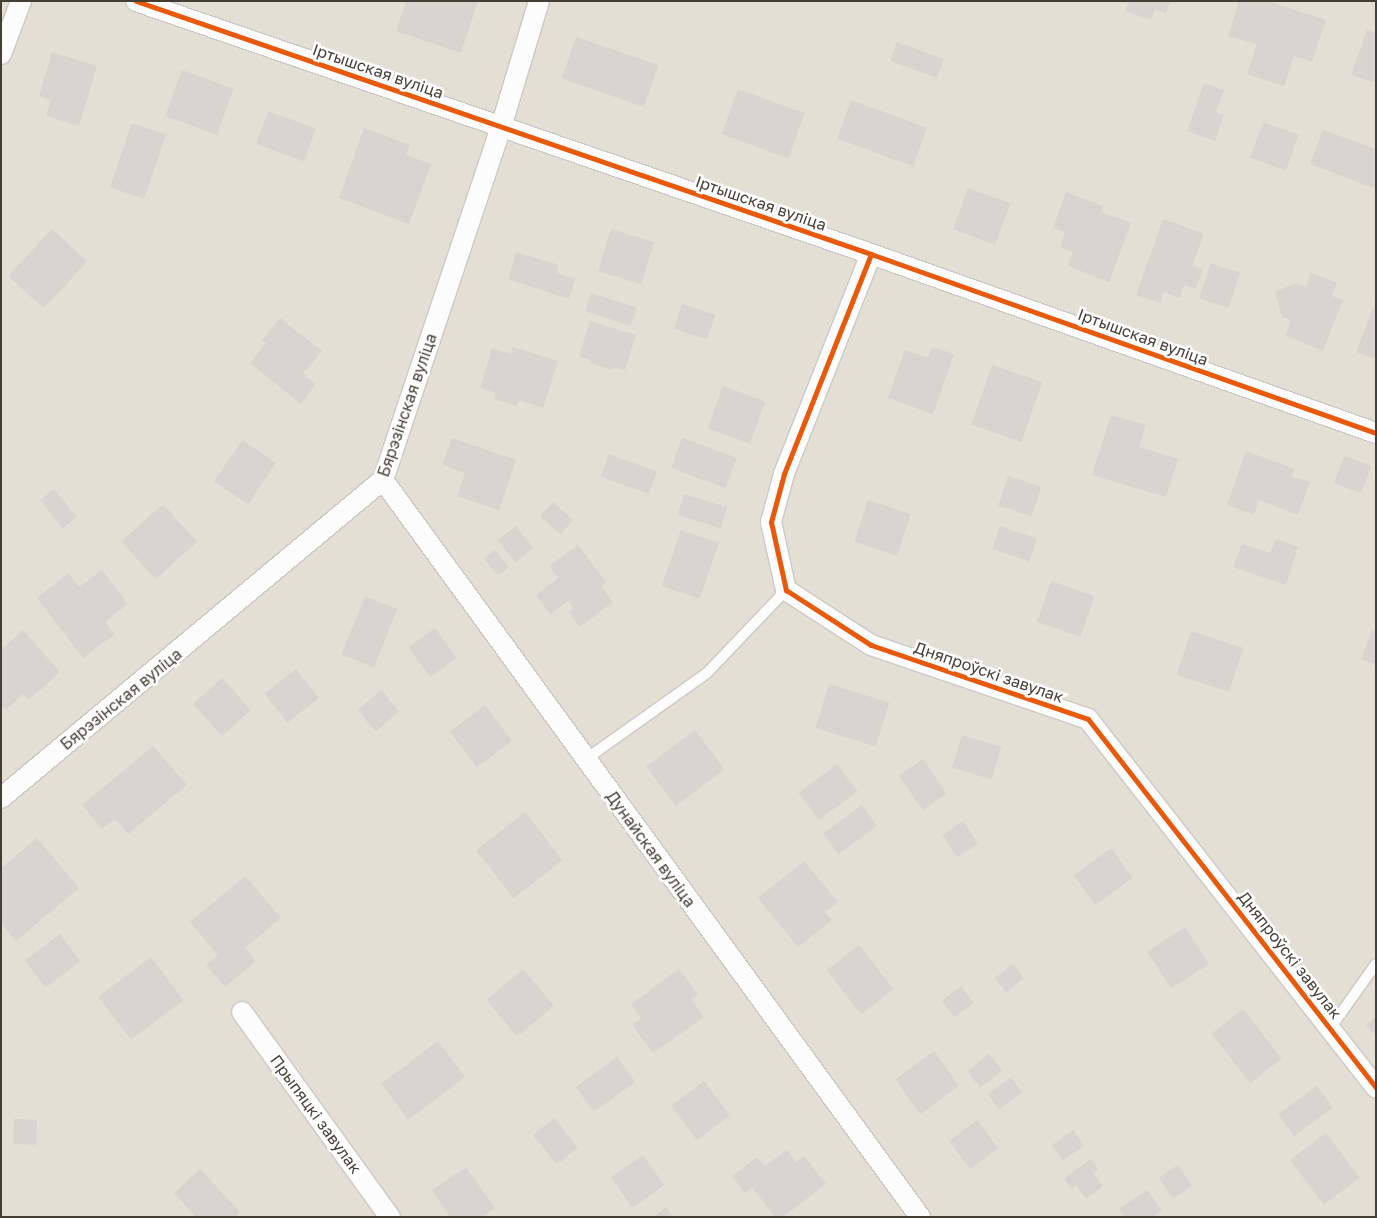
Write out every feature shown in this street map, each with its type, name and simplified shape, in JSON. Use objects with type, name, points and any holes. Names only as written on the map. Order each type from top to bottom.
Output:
[{"type":"street","points":[[1,54],[21,1]]},
{"type":"street","name":"Іртышская вуліца","points":[[136,1],[871,254],[1376,433]]},
{"type":"street","name":"Бярэзінская вуліца","points":[[1,798],[384,480],[501,127],[539,1]]},
{"type":"street","points":[[786,590],[771,522],[784,474],[871,254]]},
{"type":"street","name":"Дунайская вуліца","points":[[384,480],[920,1217]]},
{"type":"street","name":"Дняпроўскі завулак","points":[[786,590],[871,645],[1088,719],[1376,1088]]},
{"type":"street","name":"Прыпяцкі завулак","points":[[242,1012],[390,1217]]},
{"type":"lane","points":[[586,759],[707,673],[786,590]]},
{"type":"lane","points":[[1330,1027],[1376,964]]},
{"type":"shaded area","points":[[1,1],[1376,1],[1376,1217],[1,1217]]},
{"type":"building","points":[[406,1],[478,1],[461,53],[396,31]]},
{"type":"building","points":[[1129,1],[1170,1],[1166,13],[1155,9],[1151,20],[1125,11]]},
{"type":"building","points":[[1239,1],[1267,1],[1326,20],[1312,62],[1294,56],[1284,86],[1247,74],[1257,44],[1228,36]]},
{"type":"building","points":[[1367,30],[1376,33],[1376,83],[1351,75]]},
{"type":"building","points":[[576,37],[658,65],[644,107],[562,79]]},
{"type":"building","points":[[897,42],[944,59],[937,78],[890,61]]},
{"type":"building","points":[[52,52],[97,66],[79,126],[46,116],[51,100],[39,96]]},
{"type":"building","points":[[182,70],[234,89],[217,135],[165,116]]},
{"type":"building","points":[[1204,83],[1224,90],[1216,112],[1224,115],[1215,141],[1187,131]]},
{"type":"building","points":[[738,89],[805,113],[788,158],[722,134]]},
{"type":"building","points":[[851,100],[927,128],[913,166],[837,139]]},
{"type":"building","points":[[268,111],[316,128],[304,161],[256,144]]},
{"type":"building","points":[[1263,122],[1299,135],[1286,171],[1250,158]]},
{"type":"building","points":[[132,123],[166,135],[144,199],[110,187]]},
{"type":"building","points":[[364,128],[410,145],[406,155],[431,164],[409,224],[339,198]]},
{"type":"building","points":[[1323,130],[1376,149],[1376,189],[1310,164]]},
{"type":"building","points":[[968,188],[1010,203],[995,245],[953,229]]},
{"type":"building","points":[[1066,192],[1103,206],[1101,212],[1131,223],[1109,282],[1068,266],[1073,252],[1060,247],[1065,232],[1053,228]]},
{"type":"building","points":[[1163,219],[1204,234],[1192,266],[1203,269],[1196,289],[1184,285],[1180,298],[1164,292],[1160,303],[1136,295]]},
{"type":"building","points":[[52,229],[87,262],[43,309],[8,276]]},
{"type":"building","points":[[611,229],[654,242],[641,284],[598,271]]},
{"type":"building","points":[[516,252],[559,265],[557,273],[575,279],[569,299],[508,279]]},
{"type":"building","points":[[1211,263],[1240,273],[1228,308],[1199,298]]},
{"type":"building","points":[[1311,273],[1337,283],[1332,296],[1343,300],[1323,351],[1285,335],[1291,321],[1282,317],[1275,292],[1296,283],[1306,287]]},
{"type":"building","points":[[591,293],[637,308],[631,326],[585,311]]},
{"type":"building","points":[[1376,300],[1376,359],[1356,352]]},
{"type":"building","points":[[682,304],[715,315],[707,340],[674,329]]},
{"type":"building","points":[[280,318],[322,351],[303,374],[316,384],[301,404],[250,363],[266,343],[262,340]]},
{"type":"building","points":[[590,321],[636,335],[625,370],[613,367],[612,370],[590,363],[591,360],[579,356]]},
{"type":"building","points":[[513,347],[558,361],[543,408],[519,400],[517,406],[494,399],[496,393],[480,388],[492,348],[511,354]]},
{"type":"building","points":[[932,347],[954,354],[933,414],[888,398],[905,350],[928,358]]},
{"type":"building","points":[[992,365],[1042,382],[1022,442],[971,425]]},
{"type":"building","points":[[723,386],[765,401],[750,444],[708,428]]},
{"type":"building","points":[[1111,415],[1146,425],[1139,447],[1178,459],[1166,497],[1092,475]]},
{"type":"building","points":[[452,438],[516,460],[499,510],[457,496],[465,473],[442,465]]},
{"type":"building","points":[[682,438],[737,458],[726,488],[671,468]]},
{"type":"building","points":[[242,440],[276,463],[248,504],[214,481]]},
{"type":"building","points":[[1246,451],[1294,469],[1292,476],[1310,482],[1298,515],[1259,500],[1254,515],[1227,505]]},
{"type":"building","points":[[609,454],[657,471],[649,494],[601,477]]},
{"type":"building","points":[[1344,456],[1371,466],[1361,493],[1334,483]]},
{"type":"building","points":[[1008,476],[1041,487],[1032,516],[998,505]]},
{"type":"building","points":[[54,489],[77,517],[63,528],[40,500]]},
{"type":"building","points":[[684,494],[727,507],[721,528],[678,515]]},
{"type":"building","points":[[868,500],[911,514],[897,556],[854,542]]},
{"type":"building","points":[[553,502],[573,520],[560,534],[540,516]]},
{"type":"building","points":[[163,504],[197,542],[156,579],[121,541]]},
{"type":"building","points":[[516,526],[533,548],[515,562],[498,540]]},
{"type":"building","points":[[1000,526],[1037,539],[1029,561],[992,549]]},
{"type":"building","points":[[681,530],[719,543],[700,599],[662,586]]},
{"type":"building","points":[[1276,539],[1298,547],[1286,585],[1233,567],[1242,544],[1270,553]]},
{"type":"building","points":[[578,545],[606,582],[601,586],[613,602],[580,627],[568,612],[573,608],[568,601],[550,614],[536,595],[558,578],[549,566]]},
{"type":"building","points":[[495,550],[509,567],[498,576],[484,559]]},
{"type":"building","points":[[102,570],[128,604],[105,622],[115,634],[83,658],[37,598],[68,573],[79,587]]},
{"type":"building","points":[[1051,581],[1094,596],[1080,637],[1037,622]]},
{"type":"building","points":[[365,596],[397,609],[374,668],[341,654]]},
{"type":"building","points":[[435,628],[457,658],[430,677],[408,647]]},
{"type":"building","points":[[23,630],[60,672],[29,700],[23,694],[6,710],[1,704],[1,650]]},
{"type":"building","points":[[1372,630],[1376,631],[1376,665],[1361,659]]},
{"type":"building","points":[[1191,631],[1243,648],[1229,692],[1177,675]]},
{"type":"building","points":[[296,669],[319,698],[287,723],[264,694]]},
{"type":"building","points":[[222,678],[251,710],[222,736],[193,704]]},
{"type":"building","points":[[829,684],[889,702],[876,746],[816,728]]},
{"type":"building","points":[[381,690],[399,711],[376,731],[358,710]]},
{"type":"building","points":[[485,705],[512,741],[477,767],[450,731]]},
{"type":"building","points":[[695,730],[724,769],[676,806],[646,767]]},
{"type":"building","points":[[962,735],[1001,747],[991,780],[952,768]]},
{"type":"building","points":[[153,746],[187,785],[128,834],[115,819],[102,829],[82,805]]},
{"type":"building","points":[[923,759],[946,794],[922,810],[899,775]]},
{"type":"building","points":[[837,764],[857,791],[819,820],[799,793]]},
{"type":"building","points":[[862,805],[877,826],[838,854],[823,833]]},
{"type":"building","points":[[525,812],[563,860],[514,898],[476,850]]},
{"type":"building","points":[[963,821],[978,843],[957,857],[942,835]]},
{"type":"building","points":[[37,838],[79,888],[16,941],[1,923],[1,868]]},
{"type":"building","points":[[1111,848],[1133,878],[1096,905],[1074,875]]},
{"type":"building","points":[[804,861],[838,902],[825,912],[832,920],[798,947],[758,898]]},
{"type":"building","points":[[245,876],[281,918],[245,948],[256,961],[225,987],[206,965],[218,955],[190,922]]},
{"type":"building","points":[[1185,927],[1209,964],[1171,988],[1147,952]]},
{"type":"building","points":[[60,934],[80,961],[45,988],[25,960]]},
{"type":"building","points":[[859,945],[893,989],[861,1014],[827,970]]},
{"type":"building","points":[[151,957],[183,1000],[131,1040],[98,997]]},
{"type":"building","points":[[1013,964],[1024,978],[1006,992],[995,978]]},
{"type":"building","points":[[523,969],[554,1006],[517,1037],[486,1000]]},
{"type":"building","points":[[679,969],[698,994],[691,999],[704,1017],[653,1053],[632,1025],[641,1018],[631,1004]]},
{"type":"building","points":[[961,986],[974,1003],[954,1017],[942,1000]]},
{"type":"building","points":[[1243,1009],[1282,1059],[1250,1083],[1211,1034]]},
{"type":"building","points":[[1376,1017],[1376,1036],[1366,1025]]},
{"type":"building","points":[[438,1041],[465,1077],[408,1120],[381,1084]]},
{"type":"building","points":[[934,1051],[959,1086],[920,1114],[895,1079]]},
{"type":"building","points":[[989,1054],[1002,1070],[980,1088],[967,1072]]},
{"type":"building","points":[[617,1057],[635,1082],[594,1112],[576,1087]]},
{"type":"building","points":[[1011,1077],[1022,1092],[999,1109],[988,1094]]},
{"type":"building","points":[[704,1081],[730,1115],[697,1140],[671,1106]]},
{"type":"building","points":[[1317,1086],[1333,1108],[1294,1136],[1278,1114]]},
{"type":"building","points":[[554,1118],[578,1148],[557,1165],[533,1135]]},
{"type":"building","points":[[14,1119],[37,1120],[36,1145],[13,1144]]},
{"type":"building","points":[[977,1120],[998,1148],[970,1169],[949,1141]]},
{"type":"building","points":[[1073,1130],[1084,1145],[1063,1161],[1052,1145]]},
{"type":"building","points":[[1326,1133],[1360,1178],[1324,1205],[1290,1160]]},
{"type":"building","points":[[787,1150],[796,1162],[804,1156],[826,1184],[783,1217],[775,1217],[752,1187],[745,1193],[732,1176],[757,1157],[765,1166]]},
{"type":"building","points":[[643,1155],[664,1185],[632,1208],[611,1177]]},
{"type":"building","points":[[1091,1159],[1098,1169],[1093,1173],[1103,1186],[1086,1199],[1076,1185],[1071,1189],[1064,1178]]},
{"type":"building","points":[[1178,1165],[1192,1186],[1173,1199],[1159,1178]]},
{"type":"building","points":[[466,1167],[495,1208],[482,1217],[450,1217],[432,1190]]},
{"type":"building","points":[[200,1169],[240,1212],[236,1217],[196,1217],[174,1193]]},
{"type":"building","points":[[1147,1190],[1162,1210],[1152,1217],[1125,1217],[1119,1209]]},
{"type":"building","points":[[666,1207],[674,1217],[654,1217]]},
{"type":"cycle path","points":[[136,1],[871,254],[1376,433]]},
{"type":"cycle path","points":[[871,254],[784,474],[771,522],[786,590],[871,645],[1088,719],[1376,1088]]}]
